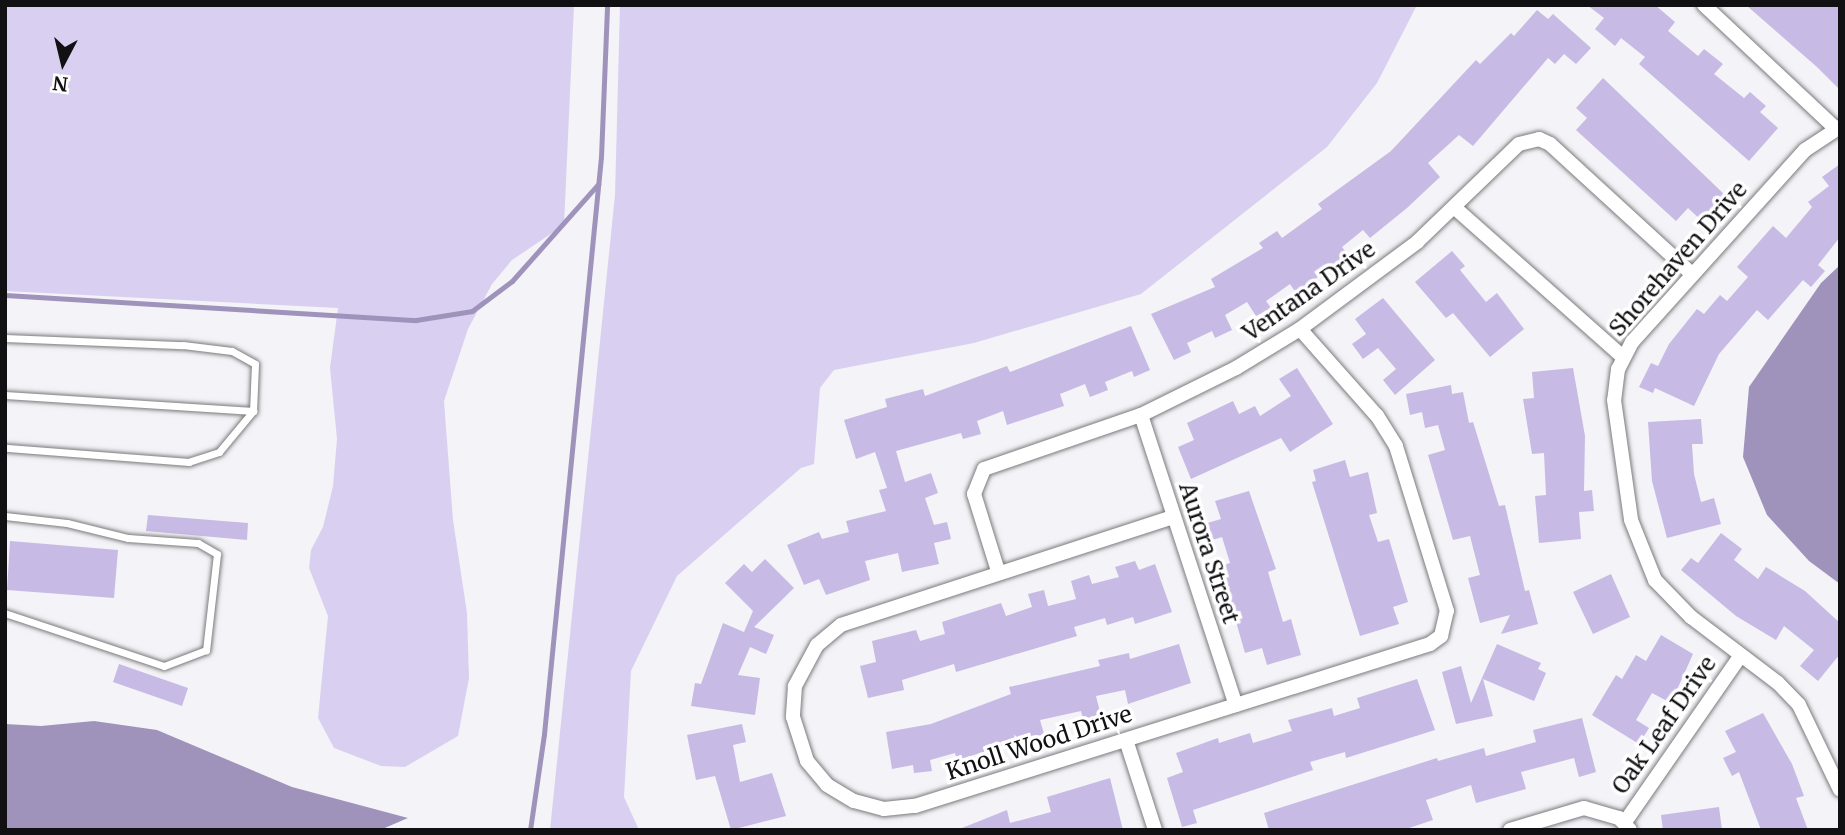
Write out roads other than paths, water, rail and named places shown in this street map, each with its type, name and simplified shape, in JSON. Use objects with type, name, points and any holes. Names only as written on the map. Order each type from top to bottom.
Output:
[{"type":"street","points":[[1704,5],[1838,128]]},
{"type":"street","name":"Shorehaven Drive","points":[[1838,128],[1805,150],[1692,274],[1623,357],[1614,400],[1631,520],[1643,557],[1671,600],[1800,705],[1840,790]]},
{"type":"street","name":"Ventana Drive","points":[[998,571],[974,494],[984,469],[1141,415],[1236,368],[1300,329],[1367,282],[1455,208],[1518,144],[1539,139],[1550,144],[1692,274]]},
{"type":"street","points":[[1455,208],[1623,357]]},
{"type":"street","name":"Knoll Wood Drive","points":[[1173,517],[855,618],[817,645],[800,671],[793,702],[800,748],[816,774],[854,802],[900,809],[1430,644],[1441,636],[1448,620],[1396,446],[1377,416],[1300,329]]},
{"type":"street","name":"Aurora Street","points":[[1141,415],[1236,705]]},
{"type":"street","name":"Oak Leaf Drive","points":[[1510,830],[1584,808],[1603,811],[1628,826],[1741,655]]},
{"type":"street","points":[[1126,740],[1155,830]]},
{"type":"lane","points":[[5,338],[183,345],[232,351],[255,364],[253,411],[219,452],[189,462],[5,447]]},
{"type":"lane","points":[[5,395],[253,411]]},
{"type":"lane","points":[[5,516],[67,523],[128,538],[198,544],[217,554],[206,650],[164,666],[5,613]]},
{"type":"waterway","points":[[530,830],[544,734],[601,157],[607,5]]},
{"type":"waterway","points":[[5,295],[416,320],[472,311],[512,281],[598,184]]}]
